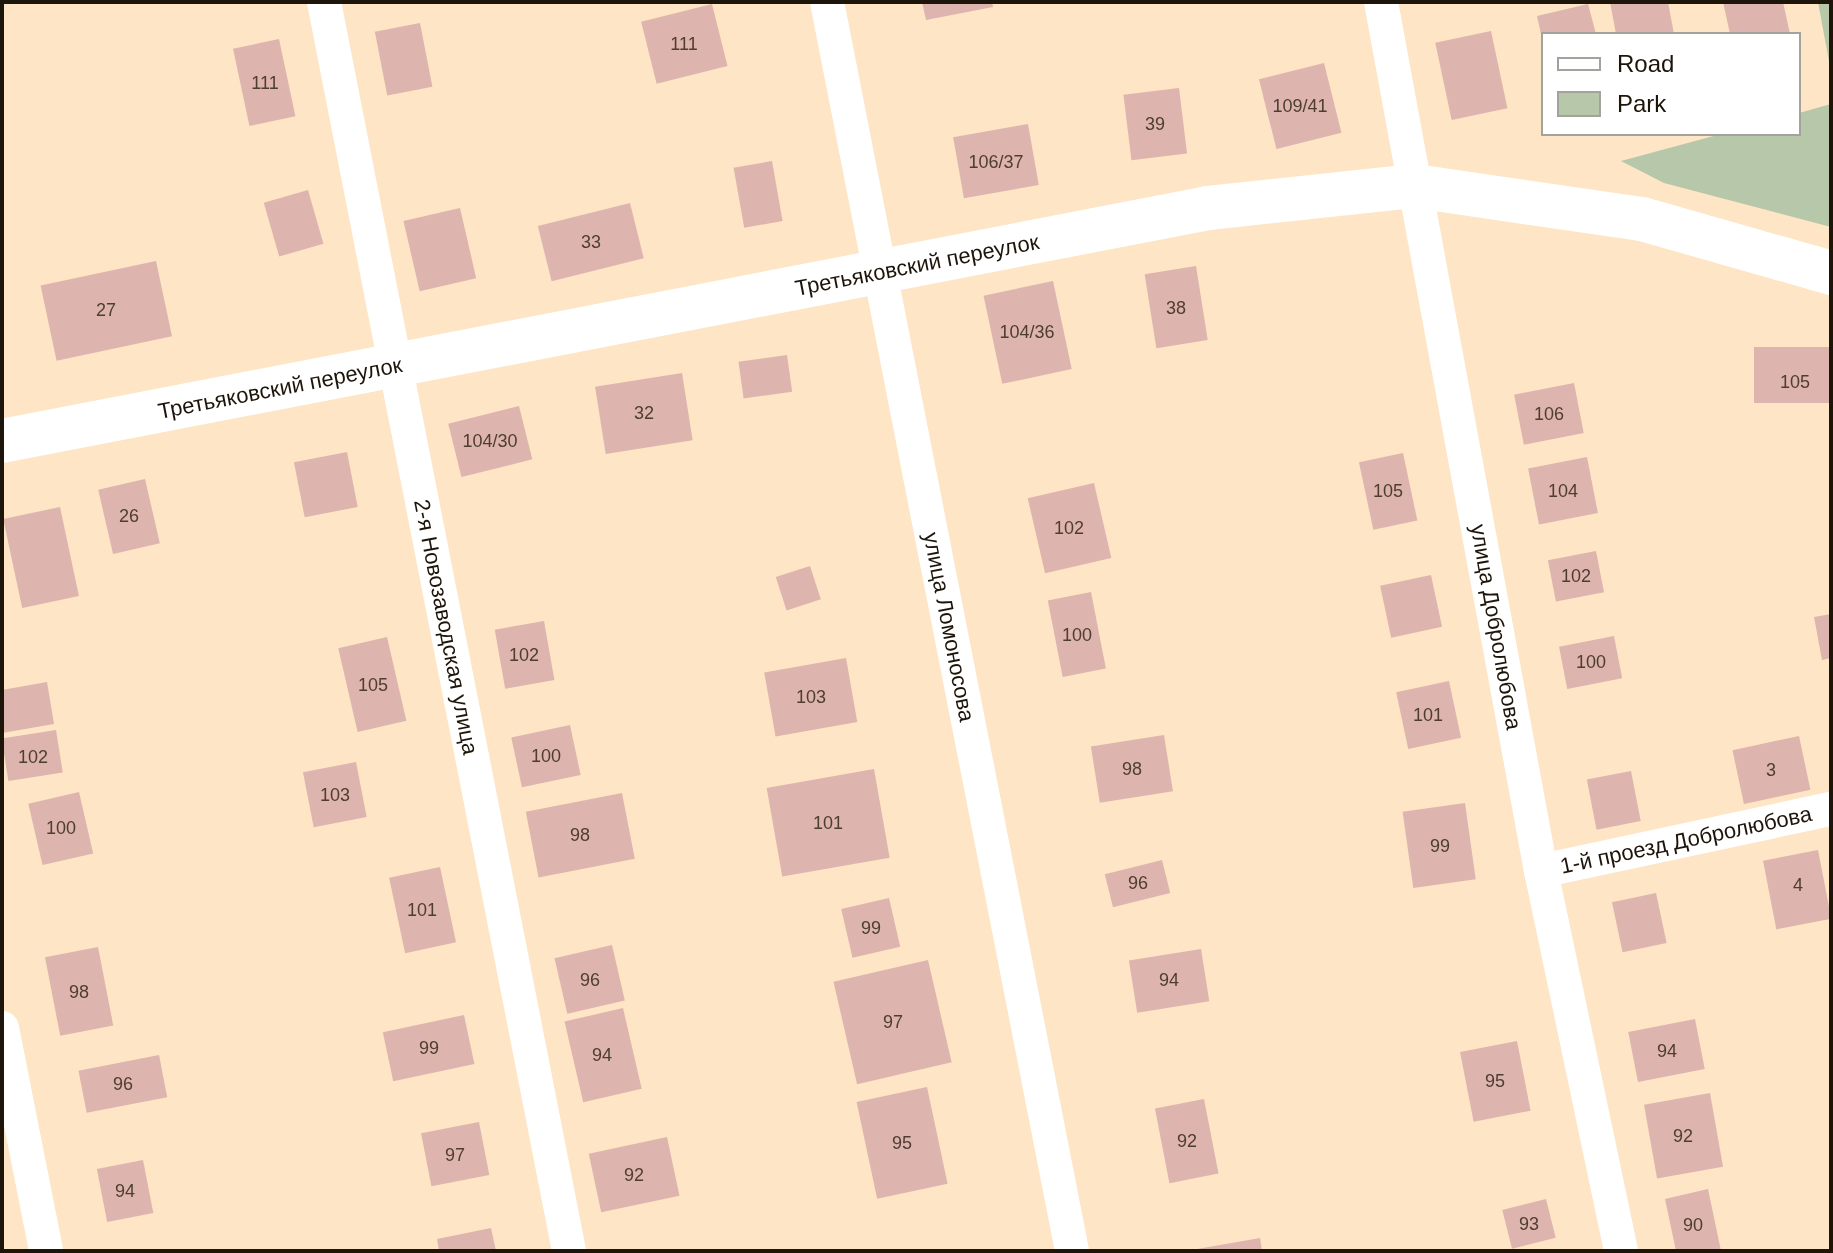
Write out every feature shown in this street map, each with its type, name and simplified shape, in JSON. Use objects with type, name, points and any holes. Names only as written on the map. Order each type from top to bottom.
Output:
[{"type":"main road","name":"Третьяковский переулок","points":[[2,441],[1208,208],[1415,186],[1642,219],[1831,273]]},
{"type":"street","name":"2-я Новозаводская улица","points":[[324,2],[569,1251]]},
{"type":"street","name":"улица Ломоносова","points":[[827,2],[1072,1251]]},
{"type":"street","name":"улица Добролюбова","points":[[1381,2],[1541,871],[1621,1251]]},
{"type":"street","name":"1-й проезд Добролюбова","points":[[1541,871],[1831,809]]},
{"type":"street","points":[[2,1028],[46,1251]]},
{"type":"green space","points":[[1818,2],[1831,2],[1831,72]]},
{"type":"green space","points":[[1831,104],[1831,227],[1664,183],[1621,161],[1714,136],[1801,136],[1801,112]]},
{"type":"building","points":[[922,2],[992,2],[993,7],[926,20]]},
{"type":"building","points":[[1610,2],[1668,2],[1674,32],[1616,32]]},
{"type":"building","points":[[1723,2],[1783,2],[1790,32],[1730,32]]},
{"type":"building","points":[[712,4],[727,66],[657,84],[641,22]]},
{"type":"building","points":[[1588,4],[1595,32],[1541,34],[1537,16]]},
{"type":"building","points":[[420,23],[432,87],[387,96],[375,32]]},
{"type":"building","points":[[1491,31],[1507,108],[1452,120],[1435,43]]},
{"type":"building","points":[[279,39],[295,116],[249,126],[233,49]]},
{"type":"building","points":[[1324,63],[1341,133],[1276,149],[1259,79]]},
{"type":"building","points":[[1179,88],[1187,154],[1131,160],[1123,95]]},
{"type":"building","points":[[1028,124],[1039,185],[964,198],[953,137]]},
{"type":"building","points":[[772,161],[783,221],[744,228],[734,168]]},
{"type":"building","points":[[308,190],[323,244],[279,257],[264,203]]},
{"type":"building","points":[[630,203],[644,258],[552,281],[538,226]]},
{"type":"building","points":[[460,208],[476,278],[420,291],[403,221]]},
{"type":"building","points":[[156,261],[172,336],[57,361],[41,286]]},
{"type":"building","points":[[1196,266],[1208,340],[1156,348],[1145,274]]},
{"type":"building","points":[[1053,281],[1072,369],[1002,384],[984,296]]},
{"type":"building","points":[[1754,347],[1831,347],[1831,403],[1754,403]]},
{"type":"building","points":[[787,355],[792,392],[744,398],[738,362]]},
{"type":"building","points":[[682,373],[693,440],[606,454],[595,387]]},
{"type":"building","points":[[1574,383],[1584,433],[1524,445],[1514,395]]},
{"type":"building","points":[[519,406],[532,459],[461,477],[448,424]]},
{"type":"building","points":[[347,452],[358,507],[305,517],[294,462]]},
{"type":"building","points":[[1403,453],[1417,520],[1373,530],[1359,462]]},
{"type":"building","points":[[1587,457],[1598,513],[1539,524],[1528,468]]},
{"type":"building","points":[[145,479],[160,543],[113,554],[98,490]]},
{"type":"building","points":[[1094,483],[1111,558],[1045,573],[1028,498]]},
{"type":"building","points":[[60,507],[79,596],[22,608],[3,519]]},
{"type":"building","points":[[1596,551],[1604,592],[1556,602],[1548,560]]},
{"type":"building","points":[[810,566],[821,599],[787,610],[776,577]]},
{"type":"building","points":[[1431,575],[1442,627],[1391,638],[1380,586]]},
{"type":"building","points":[[1091,592],[1106,669],[1063,677],[1048,600]]},
{"type":"building","points":[[1831,614],[1831,658],[1822,660],[1814,617]]},
{"type":"building","points":[[544,621],[554,680],[505,689],[495,630]]},
{"type":"building","points":[[1614,636],[1622,678],[1567,689],[1559,647]]},
{"type":"building","points":[[387,637],[406,721],[358,732],[338,648]]},
{"type":"building","points":[[846,658],[857,722],[776,736],[764,672]]},
{"type":"building","points":[[1449,681],[1461,738],[1408,749],[1396,692]]},
{"type":"building","points":[[47,682],[54,724],[2,733],[2,690]]},
{"type":"building","points":[[570,725],[581,775],[522,787],[511,737]]},
{"type":"building","points":[[56,730],[63,772],[8,781],[2,739]]},
{"type":"building","points":[[1164,735],[1173,791],[1100,803],[1091,747]]},
{"type":"building","points":[[1799,736],[1810,790],[1744,804],[1732,750]]},
{"type":"building","points":[[356,762],[367,817],[314,827],[303,772]]},
{"type":"building","points":[[874,769],[890,858],[782,877],[767,788]]},
{"type":"building","points":[[1631,771],[1641,821],[1597,830],[1587,780]]},
{"type":"building","points":[[79,792],[93,853],[43,865],[28,804]]},
{"type":"building","points":[[622,793],[635,859],[539,877],[526,812]]},
{"type":"building","points":[[1465,803],[1476,879],[1413,888],[1403,812]]},
{"type":"building","points":[[1818,850],[1831,919],[1776,929],[1763,861]]},
{"type":"building","points":[[1162,860],[1170,893],[1113,907],[1105,874]]},
{"type":"building","points":[[440,867],[456,942],[405,953],[389,878]]},
{"type":"building","points":[[1656,893],[1667,943],[1623,952],[1612,902]]},
{"type":"building","points":[[889,898],[900,947],[853,958],[841,909]]},
{"type":"building","points":[[612,945],[625,1001],[567,1014],[555,958]]},
{"type":"building","points":[[98,947],[113,1026],[60,1036],[45,957]]},
{"type":"building","points":[[1201,949],[1209,1001],[1137,1013],[1129,960]]},
{"type":"building","points":[[928,960],[952,1062],[857,1084],[833,982]]},
{"type":"building","points":[[623,1008],[642,1089],[583,1102],[565,1021]]},
{"type":"building","points":[[464,1015],[474,1064],[393,1081],[383,1032]]},
{"type":"building","points":[[1695,1019],[1705,1069],[1638,1082],[1628,1032]]},
{"type":"building","points":[[1517,1041],[1531,1111],[1474,1122],[1460,1052]]},
{"type":"building","points":[[159,1055],[167,1097],[87,1113],[79,1071]]},
{"type":"building","points":[[927,1087],[948,1184],[877,1199],[857,1102]]},
{"type":"building","points":[[1710,1093],[1723,1167],[1657,1178],[1644,1105]]},
{"type":"building","points":[[1204,1099],[1219,1174],[1169,1183],[1155,1109]]},
{"type":"building","points":[[479,1122],[489,1175],[431,1186],[421,1133]]},
{"type":"building","points":[[667,1137],[679,1196],[601,1212],[589,1154]]},
{"type":"building","points":[[143,1160],[153,1213],[107,1222],[97,1169]]},
{"type":"building","points":[[1708,1189],[1721,1251],[1676,1251],[1665,1199]]},
{"type":"building","points":[[1546,1199],[1556,1238],[1512,1249],[1502,1210]]},
{"type":"building","points":[[491,1228],[496,1251],[439,1251],[437,1239]]},
{"type":"building","points":[[1260,1238],[1262,1251],[1197,1251],[1197,1249]]}]
